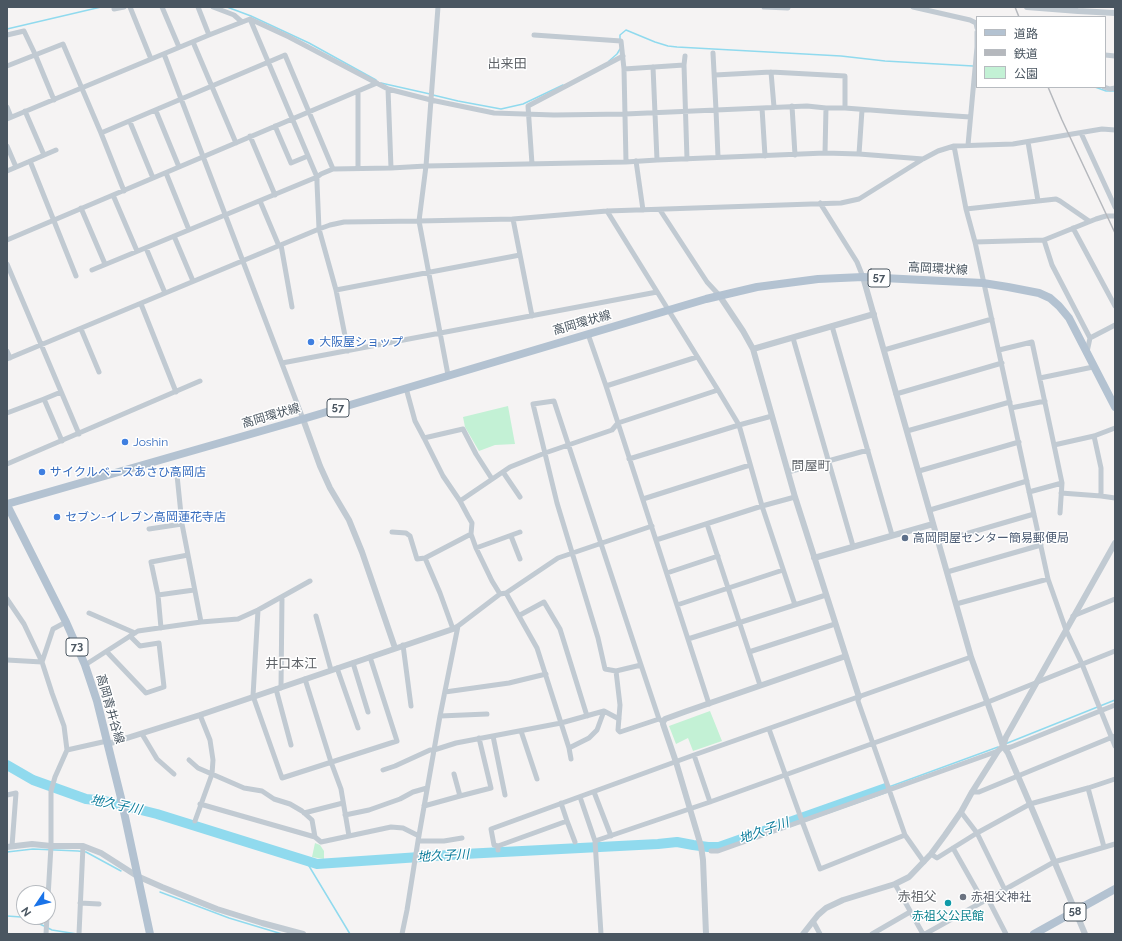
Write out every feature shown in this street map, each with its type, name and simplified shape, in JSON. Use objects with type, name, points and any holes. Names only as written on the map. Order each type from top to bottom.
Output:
[{"type":"main road","name":"高岡環状線","points":[[7,505],[303,419],[719,295],[757,287],[818,279],[863,277],[984,283],[1040,293],[1050,298],[1069,318],[1115,407]]},
{"type":"main road","name":"高岡青井谷線","points":[[7,505],[66,622],[85,665],[97,701],[122,798],[123,809],[150,934]]},
{"type":"main road","name":"58","points":[[1034,934],[1115,889]]},
{"type":"street","points":[[114,9],[124,7]]},
{"type":"street","points":[[130,7],[151,59]]},
{"type":"street","points":[[162,7],[179,47]]},
{"type":"street","points":[[198,7],[208,35]]},
{"type":"street","points":[[213,7],[234,15],[242,22]]},
{"type":"street","points":[[438,7],[426,166],[419,221],[448,375]]},
{"type":"street","points":[[764,7],[788,8]]},
{"type":"street","points":[[912,7],[970,20],[976,23]]},
{"type":"street","points":[[1027,7],[1115,12]]},
{"type":"street","points":[[250,19],[317,177],[319,229],[336,290],[348,351]]},
{"type":"street","points":[[7,107],[9,118],[250,19],[289,37],[388,89],[431,100],[494,113],[554,115],[625,114],[807,106],[970,117]]},
{"type":"street","points":[[7,35],[24,31],[54,100]]},
{"type":"street","points":[[534,35],[621,40],[624,69],[626,162]]},
{"type":"street","points":[[193,42],[236,143]]},
{"type":"street","points":[[7,66],[64,44],[124,191]]},
{"type":"street","points":[[713,53],[718,158]]},
{"type":"street","points":[[164,54],[204,156],[320,466],[330,488],[349,520],[362,552],[395,648]]},
{"type":"street","points":[[102,134],[285,55],[333,169]]},
{"type":"street","points":[[532,164],[530,114],[528,106],[623,56]]},
{"type":"street","points":[[685,56],[687,159]]},
{"type":"street","points":[[968,145],[976,57]]},
{"type":"street","points":[[624,69],[684,65]]},
{"type":"street","points":[[652,67],[657,160]]},
{"type":"street","points":[[715,75],[772,72],[845,76],[845,108]]},
{"type":"street","points":[[772,72],[774,107]]},
{"type":"street","points":[[7,240],[377,83]]},
{"type":"street","points":[[388,89],[390,168]]},
{"type":"street","points":[[358,91],[358,168]]},
{"type":"street","points":[[792,106],[795,155]]},
{"type":"street","points":[[762,108],[765,156]]},
{"type":"street","points":[[824,153],[826,108]]},
{"type":"street","points":[[859,154],[862,110]]},
{"type":"street","points":[[25,111],[44,155]]},
{"type":"street","points":[[156,111],[179,167]]},
{"type":"street","points":[[130,122],[153,178]]},
{"type":"street","points":[[275,126],[291,163],[308,156]]},
{"type":"street","points":[[7,351],[8,359],[319,229],[344,222],[513,219],[607,211],[841,203],[858,199],[923,159],[938,151],[954,146],[1013,144],[1102,129],[1115,130]]},
{"type":"street","points":[[1081,133],[1115,207]]},
{"type":"street","points":[[250,136],[275,195]]},
{"type":"street","points":[[1028,142],[1038,201]]},
{"type":"street","points":[[7,146],[16,167]]},
{"type":"street","points":[[954,146],[966,209],[975,242],[1002,363],[1048,578],[1066,630],[1082,664],[1100,711],[1113,736],[1115,746]]},
{"type":"street","points":[[7,171],[56,150]]},
{"type":"street","points":[[92,270],[275,195],[333,169],[626,162],[824,153],[923,159]]},
{"type":"street","points":[[30,161],[76,276]]},
{"type":"street","points":[[636,161],[642,210]]},
{"type":"street","points":[[166,173],[190,230]]},
{"type":"street","points":[[113,195],[137,251]]},
{"type":"street","points":[[966,209],[1056,199],[1089,221]]},
{"type":"street","points":[[260,201],[280,245],[292,307]]},
{"type":"street","points":[[820,203],[857,262],[863,277],[971,657],[1002,745],[1008,753],[1085,934]]},
{"type":"street","points":[[81,208],[105,264]]},
{"type":"street","points":[[660,210],[707,282],[719,295],[753,349],[795,497],[846,656],[858,701],[905,835],[924,862]]},
{"type":"street","points":[[607,211],[739,425],[762,506],[795,605]]},
{"type":"street","points":[[975,242],[1044,240],[1089,221],[1106,216],[1115,216]]},
{"type":"street","points":[[513,219],[532,316]]},
{"type":"street","points":[[1074,228],[1115,306]]},
{"type":"street","points":[[174,236],[193,282]]},
{"type":"street","points":[[1044,240],[1052,265],[1090,338],[1087,353]]},
{"type":"street","points":[[146,248],[165,293]]},
{"type":"street","points":[[336,290],[520,255]]},
{"type":"street","points":[[7,264],[79,434]]},
{"type":"street","points":[[282,363],[657,292]]},
{"type":"street","points":[[141,304],[176,392]]},
{"type":"street","points":[[753,349],[874,314]]},
{"type":"street","points":[[884,350],[992,319]]},
{"type":"street","points":[[1090,338],[1115,325]]},
{"type":"street","points":[[832,326],[892,535]]},
{"type":"street","points":[[81,329],[99,372]]},
{"type":"street","points":[[588,334],[709,704]]},
{"type":"street","points":[[793,338],[853,546]]},
{"type":"street","points":[[999,350],[1032,342],[1062,483],[1060,513]]},
{"type":"street","points":[[606,386],[697,357]]},
{"type":"street","points":[[896,394],[1002,363]]},
{"type":"street","points":[[1040,378],[1093,367]]},
{"type":"street","points":[[7,464],[200,382]]},
{"type":"street","points":[[406,388],[415,421],[442,476],[460,501],[472,523],[471,534],[476,548],[500,594]]},
{"type":"street","points":[[460,501],[510,467],[545,453],[612,430],[618,423],[718,390]]},
{"type":"street","points":[[7,413],[61,392]]},
{"type":"street","points":[[44,399],[62,441]]},
{"type":"street","points":[[641,665],[616,671],[605,669],[598,638],[557,503],[534,404],[554,401],[641,665],[676,762],[701,846],[703,860],[706,934]]},
{"type":"street","points":[[907,431],[1010,405],[1045,401]]},
{"type":"street","points":[[629,459],[772,416]]},
{"type":"street","points":[[1054,444],[1094,436],[1115,428]]},
{"type":"street","points":[[424,438],[463,429],[476,454],[492,479]]},
{"type":"street","points":[[1094,436],[1101,468],[1101,496]]},
{"type":"street","points":[[918,471],[1019,442]]},
{"type":"street","points":[[788,472],[868,450]]},
{"type":"street","points":[[643,500],[750,465]]},
{"type":"street","points":[[504,472],[520,497]]},
{"type":"street","points":[[178,475],[182,524],[201,622]]},
{"type":"street","points":[[930,510],[1027,481]]},
{"type":"street","points":[[1029,492],[1062,483]]},
{"type":"street","points":[[1061,493],[1115,498]]},
{"type":"street","points":[[656,540],[795,497]]},
{"type":"street","points":[[938,542],[1034,514]]},
{"type":"street","points":[[149,529],[182,524]]},
{"type":"street","points":[[707,524],[760,686]]},
{"type":"street","points":[[814,558],[933,524]]},
{"type":"street","points":[[67,750],[107,743],[142,734],[253,696],[278,689],[455,627],[500,594],[506,593],[558,558],[652,526]]},
{"type":"street","points":[[392,532],[406,533],[410,536],[417,559],[425,558],[471,534]]},
{"type":"street","points":[[476,548],[520,532]]},
{"type":"street","points":[[510,536],[520,559]]},
{"type":"street","points":[[803,934],[826,908],[836,903],[895,884],[909,877],[931,854],[961,812],[1002,745],[1073,616],[1115,544]]},
{"type":"street","points":[[947,572],[1041,545]]},
{"type":"street","points":[[161,628],[158,595],[151,562],[188,555]]},
{"type":"street","points":[[667,573],[718,556]]},
{"type":"street","points":[[402,934],[445,692],[455,627],[425,558]]},
{"type":"street","points":[[677,605],[783,570]]},
{"type":"street","points":[[956,604],[1048,578]]},
{"type":"street","points":[[85,665],[138,631],[201,622],[238,619],[258,610],[310,581]]},
{"type":"street","points":[[158,595],[194,590]]},
{"type":"street","points":[[506,593],[520,615],[537,648],[569,748],[571,759]]},
{"type":"street","points":[[688,639],[826,595]]},
{"type":"street","points":[[282,597],[278,689],[291,745]]},
{"type":"street","points":[[7,599],[9,607],[24,624],[42,662],[64,726],[67,750],[51,791],[51,848],[49,885]]},
{"type":"street","points":[[1073,616],[1115,599]]},
{"type":"street","points":[[520,615],[544,602],[560,629],[587,716]]},
{"type":"street","points":[[258,610],[253,696],[282,778],[397,741],[370,657]]},
{"type":"street","points":[[89,613],[132,634],[140,646],[159,643],[164,687],[146,693],[107,652]]},
{"type":"street","points":[[316,616],[334,669],[358,728]]},
{"type":"street","points":[[42,662],[53,629],[66,622]]},
{"type":"street","points":[[749,652],[835,624]]},
{"type":"street","points":[[403,645],[411,706]]},
{"type":"street","points":[[596,842],[988,702],[1115,651]]},
{"type":"street","points":[[616,671],[620,705],[618,730],[620,732],[665,719],[846,656]]},
{"type":"street","points":[[567,820],[498,848],[494,845],[491,829],[971,657]]},
{"type":"street","points":[[7,660],[42,662]]},
{"type":"street","points":[[353,663],[368,712]]},
{"type":"street","points":[[445,692],[509,683],[546,674]]},
{"type":"street","points":[[305,679],[341,789],[349,836]]},
{"type":"street","points":[[1002,745],[1007,748],[1011,747],[1115,705]]},
{"type":"street","points":[[383,770],[396,766],[430,750],[456,743],[561,724],[604,711],[619,718]]},
{"type":"street","points":[[569,748],[589,738],[597,730],[604,711]]},
{"type":"street","points":[[440,716],[487,714]]},
{"type":"street","points":[[195,821],[212,774],[213,760],[210,740],[200,715]]},
{"type":"street","points":[[769,729],[820,869],[905,835]]},
{"type":"street","points":[[522,731],[537,779]]},
{"type":"street","points":[[142,734],[157,760],[174,774]]},
{"type":"street","points":[[493,736],[505,795]]},
{"type":"street","points":[[972,792],[979,792],[1113,736]]},
{"type":"street","points":[[424,806],[491,788],[479,738]]},
{"type":"street","points":[[711,851],[718,851],[802,821],[1002,745]]},
{"type":"street","points":[[694,755],[710,802]]},
{"type":"street","points":[[189,760],[198,768],[244,788],[262,791],[274,798],[290,804],[312,820],[315,837]]},
{"type":"street","points":[[454,774],[460,796]]},
{"type":"street","points":[[931,854],[937,858],[977,833],[1030,804],[1115,779]]},
{"type":"street","points":[[345,815],[369,810],[400,799],[413,792],[427,788]]},
{"type":"street","points":[[1088,788],[1104,847]]},
{"type":"street","points":[[594,792],[611,836]]},
{"type":"street","points":[[7,795],[16,793],[10,846],[32,844],[51,848],[83,847],[101,853],[137,876],[217,909],[303,934]]},
{"type":"street","points":[[580,797],[596,842],[601,934]]},
{"type":"street","points":[[304,813],[343,802]]},
{"type":"street","points":[[200,804],[315,837],[321,842],[391,827],[403,828],[418,839],[444,842],[462,838]]},
{"type":"street","points":[[561,804],[575,842]]},
{"type":"street","points":[[961,812],[977,833],[1005,890]]},
{"type":"street","points":[[895,884],[924,934],[1054,862],[1115,844]]},
{"type":"street","points":[[79,934],[83,847]]},
{"type":"street","points":[[953,848],[1006,934]]},
{"type":"street","points":[[80,903],[99,904]]},
{"type":"street","points":[[872,934],[910,912]]},
{"type":"street","points":[[813,921],[820,934]]},
{"type":"green space","points":[[508,406],[515,444],[495,445],[479,451],[465,427],[463,417]]},
{"type":"green space","points":[[710,711],[722,741],[693,751],[688,738],[676,744],[669,726]]},
{"type":"green space","points":[[315,843],[320,845],[324,851],[324,859],[312,857]]},
{"type":"waterway","points":[[7,29],[101,7]]},
{"type":"waterway","points":[[227,7],[251,16],[309,43],[376,80]]},
{"type":"waterway","points":[[620,39],[620,35],[626,30],[655,42],[677,47],[841,56],[885,61],[973,66]]},
{"type":"waterway","points":[[609,61],[620,49]]},
{"type":"waterway","points":[[381,83],[430,94]]},
{"type":"waterway","points":[[433,95],[501,109],[523,104],[563,85]]},
{"type":"waterway","points":[[1098,88],[1106,91],[1115,91]]},
{"type":"waterway","points":[[1005,744],[1115,700]]},
{"type":"waterway","points":[[886,788],[998,747]]},
{"type":"waterway","name":"地久子川","points":[[7,765],[33,780],[86,799],[105,801],[157,814],[317,864],[677,842],[708,847],[719,847],[886,788]]},
{"type":"waterway","points":[[7,852],[33,849],[86,852],[121,871]]},
{"type":"waterway","points":[[306,861],[350,934]]},
{"type":"waterway","points":[[160,892],[229,918],[282,934]]},
{"type":"waterway","points":[[7,916],[27,918],[44,926]]},
{"type":"waterway","points":[[48,928],[77,934]]},
{"type":"railway","points":[[1015,7],[1019,16]]},
{"type":"railway","points":[[1048,88],[1115,233]]},
{"type":"place","name":"大阪屋ショップ","points":[[311,342]]},
{"type":"place","name":"Joshin","points":[[125,442]]},
{"type":"place","name":"サイクルベースあさひ高岡店","points":[[42,472]]},
{"type":"place","name":"セブン-イレブン高岡蓮花寺店","points":[[57,517]]},
{"type":"place","name":"高岡問屋センター簡易郵便局","points":[[905,538]]},
{"type":"place","name":"赤祖父神社","points":[[963,897]]},
{"type":"place","name":"赤祖父公民館","points":[[948,903]]},
{"type":"district","name":"出来田","points":[[507,64]]},
{"type":"district","name":"問屋町","points":[[811,466]]},
{"type":"district","name":"井口本江","points":[[291,664]]},
{"type":"district","name":"赤祖父","points":[[917,897]]}]
